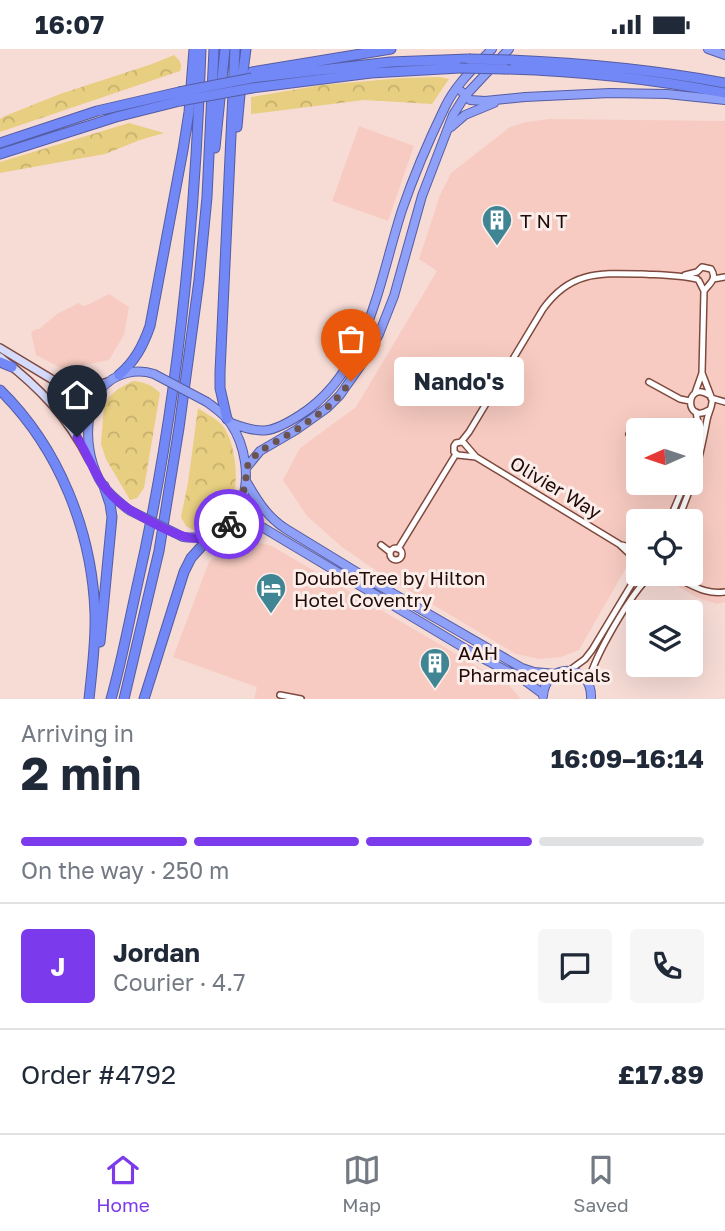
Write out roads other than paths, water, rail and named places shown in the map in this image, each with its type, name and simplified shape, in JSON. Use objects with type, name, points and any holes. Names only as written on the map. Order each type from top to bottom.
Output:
[{"type":"highway","points":[[90,699],[104,614],[112,517],[110,504],[88,443],[89,417],[94,401],[108,382],[119,375],[138,355],[150,326],[189,112],[194,49]]},
{"type":"highway","points":[[111,699],[146,549],[175,381],[194,197],[201,49]]},
{"type":"highway","points":[[124,699],[159,551],[179,428],[207,197],[214,49]]},
{"type":"highway","points":[[207,197],[218,124],[225,49]]},
{"type":"highway","points":[[227,527],[239,510],[246,481],[244,453],[229,421],[220,388],[235,49]]},
{"type":"highway","points":[[227,219],[246,49]]},
{"type":"highway","points":[[0,143],[97,111],[179,96],[391,49]]},
{"type":"highway","points":[[119,375],[138,372],[154,374],[207,402],[229,421],[254,431],[276,428],[314,406],[334,386],[349,365],[362,338],[402,209],[446,105],[460,82],[492,49]]},
{"type":"highway","points":[[246,468],[260,451],[327,408],[340,395],[366,358],[394,296],[415,219],[453,115],[465,96],[509,49]]},
{"type":"highway","points":[[708,49],[725,55]]},
{"type":"highway","points":[[0,154],[227,82],[400,61],[547,61],[725,83]]},
{"type":"highway","points":[[252,79],[460,68],[545,70],[623,77],[725,93]]},
{"type":"highway","points":[[460,82],[465,96],[476,101],[610,93],[667,94],[725,100]]},
{"type":"highway","points":[[444,137],[453,123],[465,115],[500,100]]},
{"type":"highway","points":[[0,362],[12,367]]},
{"type":"highway","points":[[0,390],[29,424],[50,455],[68,491],[83,534],[91,572],[95,612],[90,699]]},
{"type":"highway","points":[[246,481],[266,512],[286,529],[522,668],[556,674],[570,670],[579,673],[588,683],[592,698]]},
{"type":"highway","points":[[104,486],[129,510],[173,533],[195,539],[211,536]]},
{"type":"highway","points":[[144,699],[184,572],[191,558],[211,536],[227,527],[246,525],[262,527],[471,652],[532,685],[543,697]]},
{"type":"highway","points":[[543,697],[545,683],[556,674]]},
{"type":"main road","points":[[0,348],[68,389],[87,389],[108,382]]},
{"type":"main road","points":[[0,357],[40,390],[58,409],[95,468]]},
{"type":"street","points":[[697,418],[690,401],[702,373],[704,291],[698,278],[700,269],[705,267],[712,269],[712,278],[704,291]]},
{"type":"street","points":[[456,454],[466,451],[464,445],[469,432],[543,309],[563,288],[579,278],[605,273],[682,276],[698,278],[702,284],[712,278],[725,277]]},
{"type":"street","points":[[682,509],[695,476],[710,408],[710,396],[702,373]]},
{"type":"street","points":[[649,381],[680,400],[690,401]]},
{"type":"street","points":[[695,393],[703,391],[725,403]]},
{"type":"street","points":[[696,412],[703,413],[725,403]]},
{"type":"street","points":[[456,454],[453,447],[456,443],[464,445]]},
{"type":"street","name":"Olivier Way","points":[[464,445],[476,457],[626,548]]},
{"type":"street","points":[[398,549],[456,454]]},
{"type":"street","name":"Olivier Way","points":[[463,454],[476,457]]},
{"type":"street","points":[[381,545],[390,552],[390,557],[397,560],[402,554],[398,549]]},
{"type":"street","points":[[390,552],[398,549]]},
{"type":"street","points":[[570,670],[592,650],[631,586]]},
{"type":"street","points":[[588,683],[594,663],[640,586]]},
{"type":"street","points":[[691,586],[711,593],[725,592]]},
{"type":"street","points":[[280,695],[302,699]]},
{"type":"place","name":"T N T","points":[[497,247]]},
{"type":"place","name":"Nando's","points":[[351,381]]},
{"type":"place","name":"DoubleTree by Hilton Hotel Coventry","points":[[271,615]]},
{"type":"place","name":"AAH Pharmaceuticals","points":[[435,690]]}]
